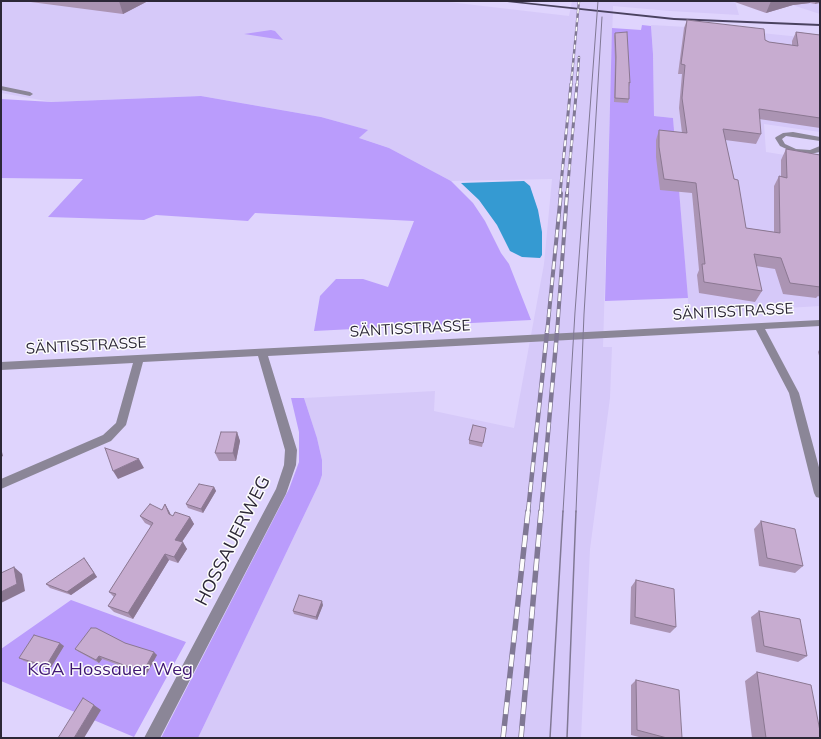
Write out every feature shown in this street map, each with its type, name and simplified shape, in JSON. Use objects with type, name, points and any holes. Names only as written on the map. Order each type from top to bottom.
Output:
[{"type":"main road","points":[[500,1],[631,15],[712,21],[820,25]]},
{"type":"main road","points":[[790,23],[820,20]]},
{"type":"street","points":[[1,88],[30,94]]},
{"type":"street","points":[[820,139],[789,133],[778,138],[782,145],[794,151],[810,152],[817,151],[820,148]]},
{"type":"street","name":"SÄNTISSTRASSE","points":[[1,366],[820,323]]},
{"type":"street","points":[[759,326],[794,393],[820,493]]},
{"type":"street","name":"HOSSAUERWEG","points":[[152,738],[282,490],[290,465],[291,450],[262,352]]},
{"type":"street","points":[[1,484],[107,438],[121,425],[138,358]]},
{"type":"shaded area","points":[[1,1],[440,1],[569,16],[572,1],[735,1],[739,15],[613,6],[603,347],[612,347],[610,398],[590,549],[581,738],[198,738],[322,475],[322,460],[317,438],[304,398],[435,391],[434,411],[514,428],[544,264],[552,179],[451,181],[389,148],[359,138],[367,130],[321,117],[201,96],[52,102],[1,93]]},
{"type":"shaded area","points":[[780,1],[820,1],[820,14]]},
{"type":"shaded area","points":[[651,25],[722,29],[820,39],[820,132],[764,124],[766,152],[820,159],[820,306],[689,314],[673,118],[654,116]]},
{"type":"green space","points":[[642,25],[651,26],[654,116],[673,118],[688,298],[605,301],[612,28],[641,30]]},
{"type":"green space","points":[[271,30],[275,31],[283,40],[244,34]]},
{"type":"green space","points":[[201,96],[321,117],[368,130],[359,138],[389,148],[451,181],[473,203],[485,221],[501,253],[509,264],[531,320],[314,331],[320,296],[336,279],[363,279],[388,287],[414,221],[255,213],[248,221],[156,215],[144,220],[48,217],[83,179],[1,178],[1,99],[52,102]]},
{"type":"green space","points":[[291,398],[304,398],[317,438],[322,460],[322,475],[319,484],[198,738],[161,738],[289,489],[299,462],[299,432]]},
{"type":"green space","name":"KGA Hossauer Weg","points":[[71,600],[186,642],[134,737],[1,681],[1,649]]},
{"type":"water","points":[[524,181],[530,186],[538,210],[542,232],[542,255],[540,258],[522,257],[510,251],[497,225],[479,200],[461,183]]},
{"type":"building","points":[[687,20],[764,29],[765,40],[769,42],[798,46],[796,32],[820,35],[820,118],[759,109],[761,134],[723,129],[734,179],[738,180],[746,228],[780,233],[779,176],[787,178],[786,149],[820,155],[820,287],[790,283],[781,258],[754,254],[762,291],[704,282],[702,264],[705,264],[696,183],[664,179],[659,147],[659,130],[687,133],[682,98],[685,65],[681,64]]},
{"type":"building","points":[[627,32],[630,83],[629,82],[629,99],[615,98],[615,33]]},
{"type":"building","points":[[473,425],[486,428],[483,443],[469,440]]},
{"type":"building","points":[[221,432],[237,432],[233,453],[215,453]]},
{"type":"building","points":[[105,448],[139,459],[113,471]]},
{"type":"building","points":[[199,484],[214,487],[201,509],[186,504]]},
{"type":"building","points":[[150,504],[162,510],[165,504],[169,514],[173,516],[175,512],[190,517],[175,540],[183,542],[174,557],[165,554],[128,613],[108,606],[116,594],[109,592],[153,523],[140,516]]},
{"type":"building","points":[[761,521],[795,529],[803,566],[767,558]]},
{"type":"building","points":[[84,558],[94,573],[67,592],[46,584]]},
{"type":"building","points":[[14,567],[17,584],[1,592],[1,573]]},
{"type":"building","points":[[636,580],[674,589],[676,627],[635,617]]},
{"type":"building","points":[[299,595],[322,601],[316,617],[293,611]]},
{"type":"building","points":[[759,611],[800,619],[807,656],[764,646]]},
{"type":"building","points":[[91,628],[96,628],[125,643],[154,652],[143,672],[99,656],[96,660],[75,649]]},
{"type":"building","points":[[34,635],[60,643],[46,666],[19,658]]},
{"type":"building","points":[[757,672],[811,685],[820,738],[766,738]]},
{"type":"building","points":[[636,680],[679,690],[682,738],[667,738],[637,730]]},
{"type":"building","points":[[83,698],[94,705],[74,738],[58,738]]},
{"type":"tram line","points":[[563,512],[575,312],[598,1]]},
{"type":"tram line","points":[[576,512],[584,314],[602,17]]},
{"type":"tram line","points":[[550,738],[563,511]]},
{"type":"tram line","points":[[567,738],[576,511]]},
{"type":"railway","points":[[571,85],[579,1]]},
{"type":"railway","points":[[577,85],[579,57]]},
{"type":"railway","points":[[560,194],[571,84]]},
{"type":"railway","points":[[567,194],[577,84]]},
{"type":"railway","points":[[547,333],[561,193]]},
{"type":"railway","points":[[557,333],[567,193]]},
{"type":"railway","points":[[528,512],[547,332]]},
{"type":"railway","points":[[541,512],[557,332]]},
{"type":"railway","points":[[503,738],[528,511]]},
{"type":"railway","points":[[521,738],[541,511]]}]
